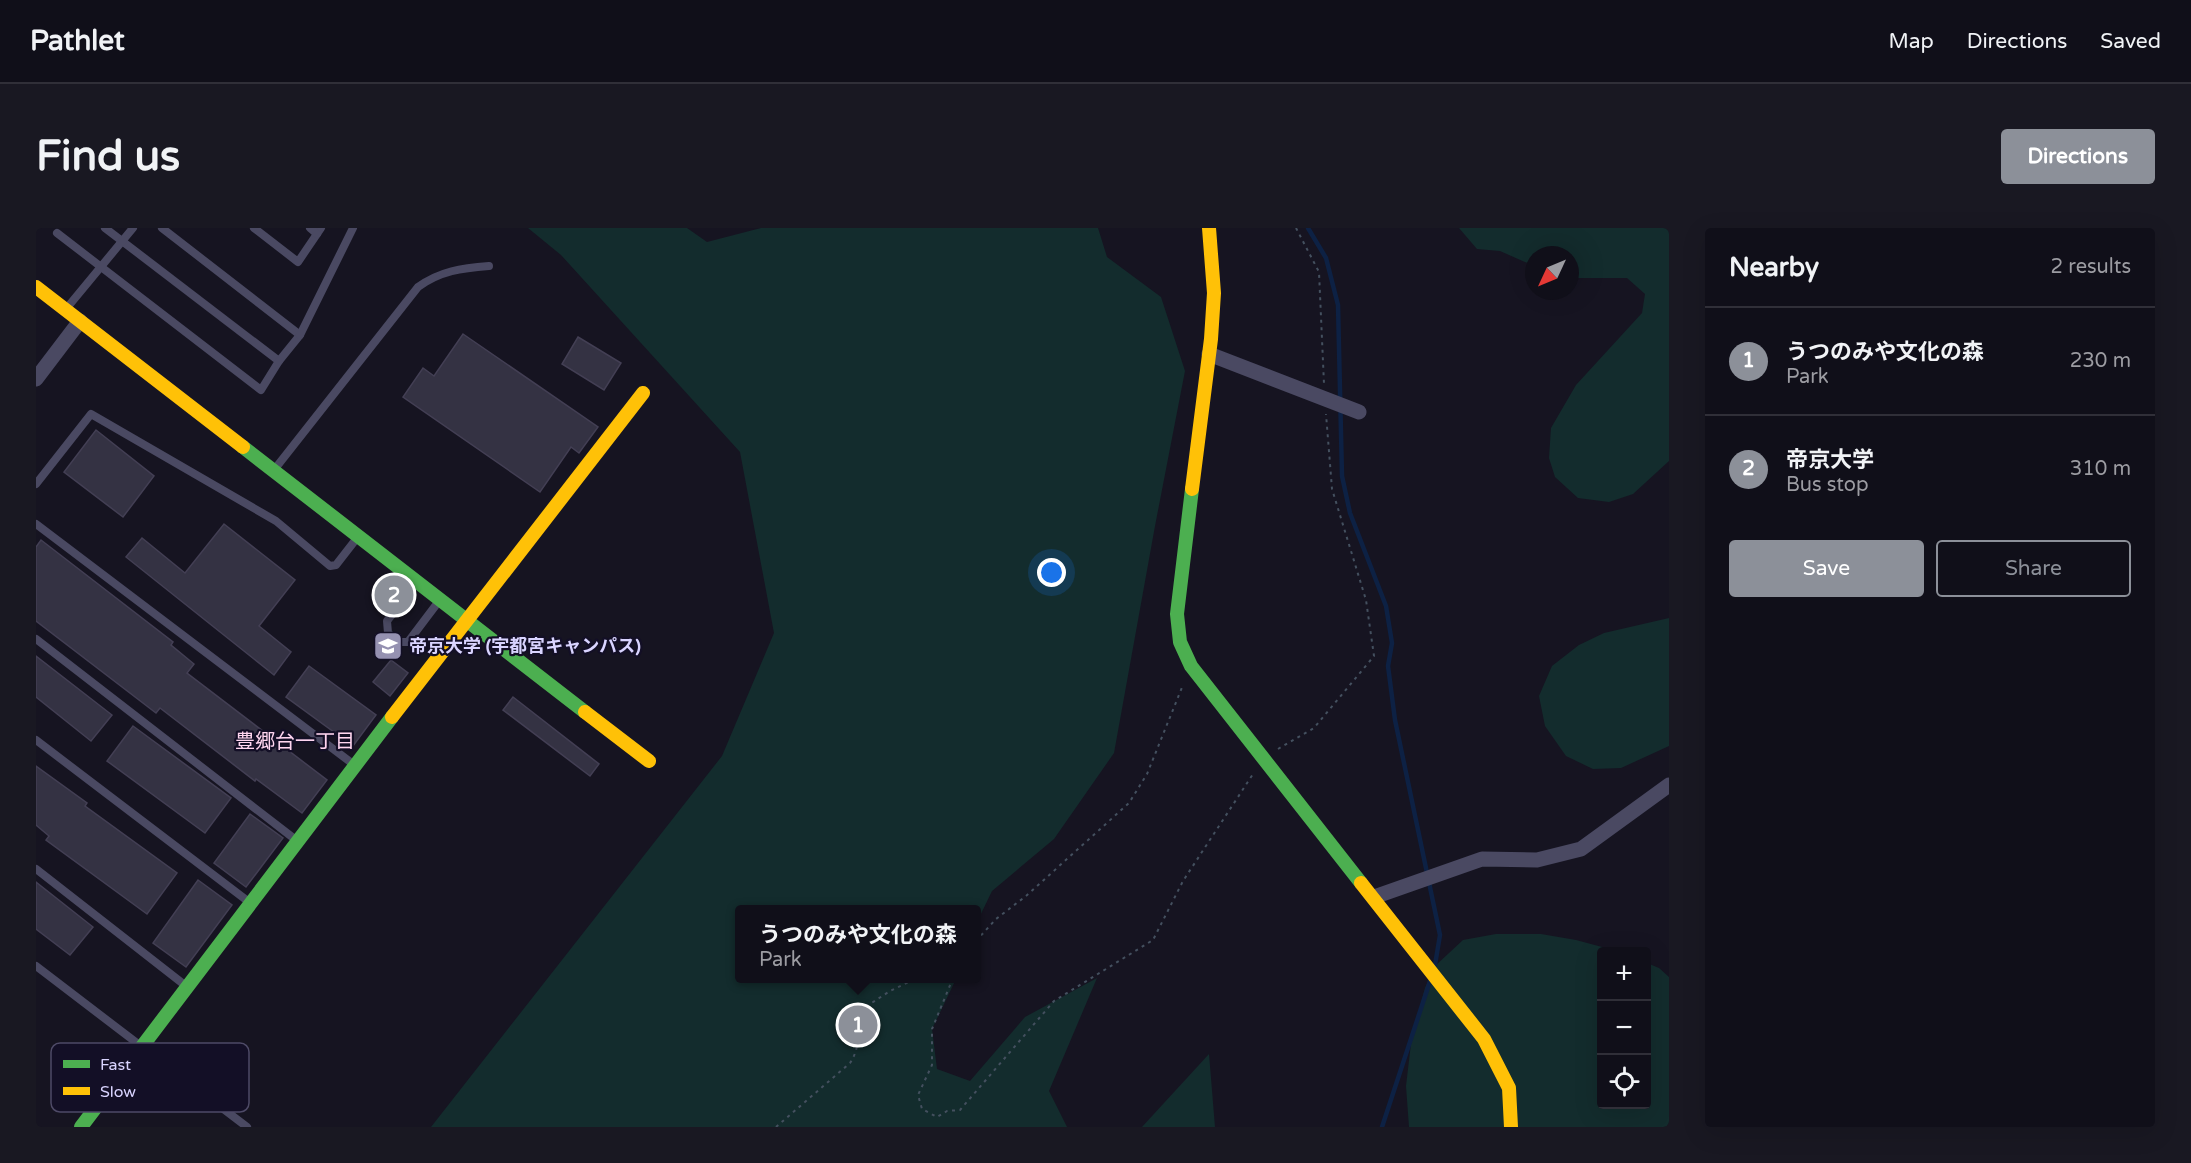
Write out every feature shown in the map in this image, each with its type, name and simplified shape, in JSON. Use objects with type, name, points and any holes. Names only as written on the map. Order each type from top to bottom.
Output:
[{"type":"street","points":[[1209,228],[1214,293],[1209,354],[1177,614],[1180,642],[1191,666],[1484,1039],[1509,1088],[1511,1127]]},
{"type":"street","points":[[36,287],[649,761]]},
{"type":"street","points":[[36,379],[80,321]]},
{"type":"street","points":[[1209,354],[1359,412]]},
{"type":"street","points":[[144,1043],[465,620],[643,393]]},
{"type":"street","points":[[1374,897],[1482,859],[1537,860],[1581,849],[1669,785]]},
{"type":"street","points":[[81,1127],[92,1112]]},
{"type":"lane","points":[[105,228],[279,361]]},
{"type":"lane","points":[[65,310],[133,228]]},
{"type":"lane","points":[[162,228],[300,335]]},
{"type":"lane","points":[[254,228],[298,262],[319,231],[310,228]]},
{"type":"lane","points":[[57,233],[261,390],[279,361],[300,335],[353,228]]},
{"type":"lane","points":[[273,471],[418,287],[433,276],[459,268],[489,266]]},
{"type":"lane","points":[[36,484],[91,414],[276,521],[330,566],[336,565],[358,537]]},
{"type":"lane","points":[[36,524],[354,765]]},
{"type":"lane","points":[[416,582],[386,625],[388,633],[399,642],[408,642],[411,639],[440,600]]},
{"type":"lane","points":[[36,639],[297,841]]},
{"type":"lane","points":[[36,740],[250,903]]},
{"type":"lane","points":[[36,869],[187,987]]},
{"type":"lane","points":[[36,966],[136,1043]]},
{"type":"lane","points":[[227,1112],[247,1127]]},
{"type":"path","points":[[1296,228],[1319,272],[1324,394]]},
{"type":"path","points":[[951,983],[932,1029],[932,1065],[918,1095],[922,1109],[937,1117],[947,1111],[960,1110],[1054,1001],[1153,940],[1183,881],[1264,758],[1314,728],[1374,656],[1366,600],[1332,489],[1325,406]]},
{"type":"path","points":[[981,936],[996,919],[1026,896],[1129,803],[1147,774],[1191,666]]},
{"type":"path","points":[[776,1127],[850,1064],[857,1053],[860,1022],[864,1008],[907,983]]},
{"type":"green space","points":[[528,228],[687,228],[707,242],[761,228],[1098,228],[1107,257],[1161,297],[1185,371],[1114,753],[1054,839],[992,891],[981,914],[981,905],[735,905],[735,983],[954,983],[932,1029],[937,1069],[970,1081],[1025,1017],[1097,978],[1049,1091],[1067,1127],[431,1127],[722,756],[774,633],[740,452],[561,255]]},
{"type":"green space","points":[[1459,228],[1669,228],[1669,461],[1633,494],[1609,502],[1578,498],[1555,477],[1549,458],[1551,428],[1576,385],[1642,313],[1645,294],[1627,278],[1579,278],[1579,246],[1525,246],[1525,262],[1500,251],[1477,249]]},
{"type":"green space","points":[[1669,618],[1669,746],[1621,768],[1593,769],[1566,756],[1545,726],[1539,696],[1552,666],[1579,645],[1604,633]]},
{"type":"green space","points":[[1496,934],[1541,934],[1602,947],[1597,947],[1597,1109],[1651,1109],[1651,965],[1669,977],[1669,1127],[1409,1127],[1406,1086],[1412,1035],[1425,988],[1435,966],[1463,940]]},
{"type":"green space","points":[[1209,1054],[1215,1127],[1142,1127]]},
{"type":"building","points":[[463,334],[598,427],[579,453],[571,447],[540,492],[403,397],[423,368],[434,376]]},
{"type":"building","points":[[578,337],[621,363],[604,390],[562,364]]},
{"type":"building","points":[[96,430],[154,476],[123,517],[64,472]]},
{"type":"building","points":[[224,524],[295,580],[259,626],[291,652],[274,675],[126,557],[142,538],[185,573]]},
{"type":"building","points":[[41,540],[173,642],[171,645],[194,664],[187,673],[327,780],[302,813],[256,779],[255,781],[160,708],[156,713],[36,621],[36,547]]},
{"type":"building","points":[[36,656],[112,715],[91,741],[36,697]]},
{"type":"building","points":[[391,660],[408,673],[390,696],[373,682]]},
{"type":"building","points":[[309,666],[376,715],[353,746],[286,697]]},
{"type":"building","points":[[513,697],[599,764],[590,776],[503,710]]},
{"type":"building","points":[[133,726],[231,798],[205,833],[107,761]]},
{"type":"building","points":[[36,766],[87,803],[85,806],[177,873],[147,914],[46,840],[49,836],[36,825]]},
{"type":"building","points":[[250,814],[283,838],[246,887],[214,863]]},
{"type":"building","points":[[198,880],[232,905],[186,967],[153,943]]},
{"type":"building","points":[[36,882],[93,927],[70,955],[36,929]]},
{"type":"waterway","points":[[1308,228],[1326,258],[1338,305],[1342,476],[1350,513],[1386,606],[1392,643],[1388,666],[1395,720],[1440,935],[1435,965]]},
{"type":"waterway","points":[[1382,1127],[1430,981]]},
{"type":"traffic: fast","points":[[243,447],[585,712]]},
{"type":"traffic: fast","points":[[1192,489],[1177,614],[1180,642],[1191,666],[1361,883]]},
{"type":"traffic: fast","points":[[145,1043],[392,717]]},
{"type":"traffic: fast","points":[[81,1127],[92,1112]]},
{"type":"traffic: slow","points":[[1192,489],[1211,339],[1214,293],[1209,228]]},
{"type":"traffic: slow","points":[[36,287],[243,447]]},
{"type":"traffic: slow","points":[[392,717],[643,393]]},
{"type":"traffic: slow","points":[[585,712],[649,761]]},
{"type":"traffic: slow","points":[[1361,883],[1484,1039],[1509,1088],[1511,1127]]},
{"type":"place","name":"帝京大学","points":[[394,595]]},
{"type":"place","name":"帝京大学 (宇都宮キャンパス)","points":[[388,646]]},
{"type":"place","name":"うつのみや文化の森","points":[[858,1025]]},
{"type":"district","name":"豊郷台一丁目","points":[[295,742]]}]
